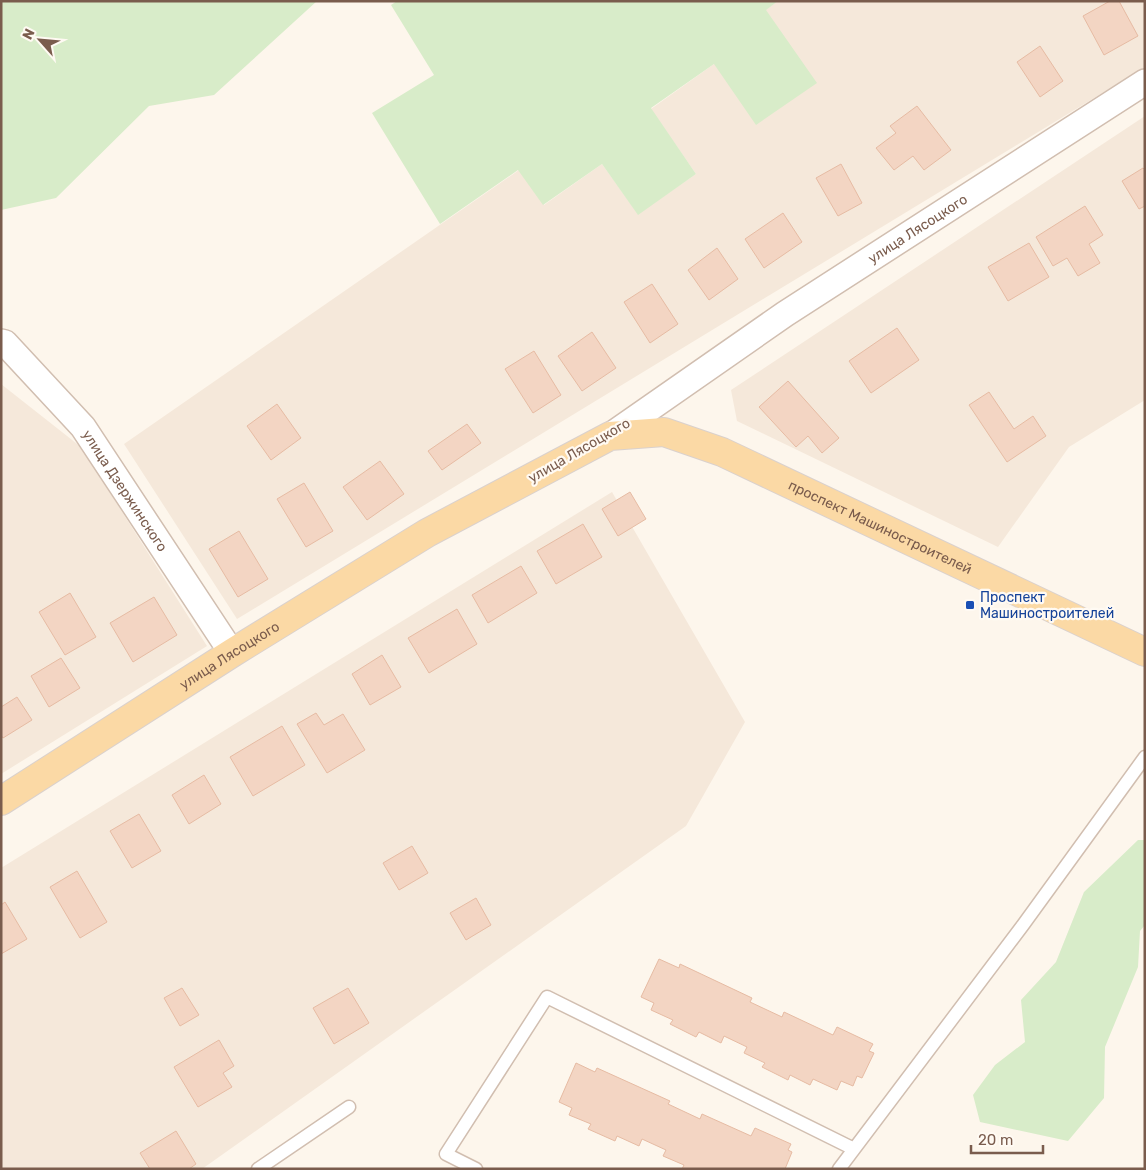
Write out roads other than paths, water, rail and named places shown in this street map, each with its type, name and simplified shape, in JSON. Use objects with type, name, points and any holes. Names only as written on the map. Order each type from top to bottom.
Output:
[{"type":"main road","name":"проспект Машиностроителей","points":[[610,436],[664,432],[722,452],[1145,652]]},
{"type":"main road","name":"улица Лясоцкого","points":[[1,801],[232,653],[427,533],[610,436]]},
{"type":"street","name":"улица Лясоцкого","points":[[610,436],[778,319],[1145,82]]},
{"type":"street","name":"улица Дзержинского","points":[[1,342],[5,343],[83,427],[232,653]]},
{"type":"lane","points":[[839,1169],[1023,924],[1145,757]]},
{"type":"lane","points":[[476,1169],[446,1154],[547,997],[854,1149]]},
{"type":"lane","points":[[258,1169],[349,1107]]},
{"type":"place","name":"Проспект Машиностроителей","points":[[970,605]]}]
